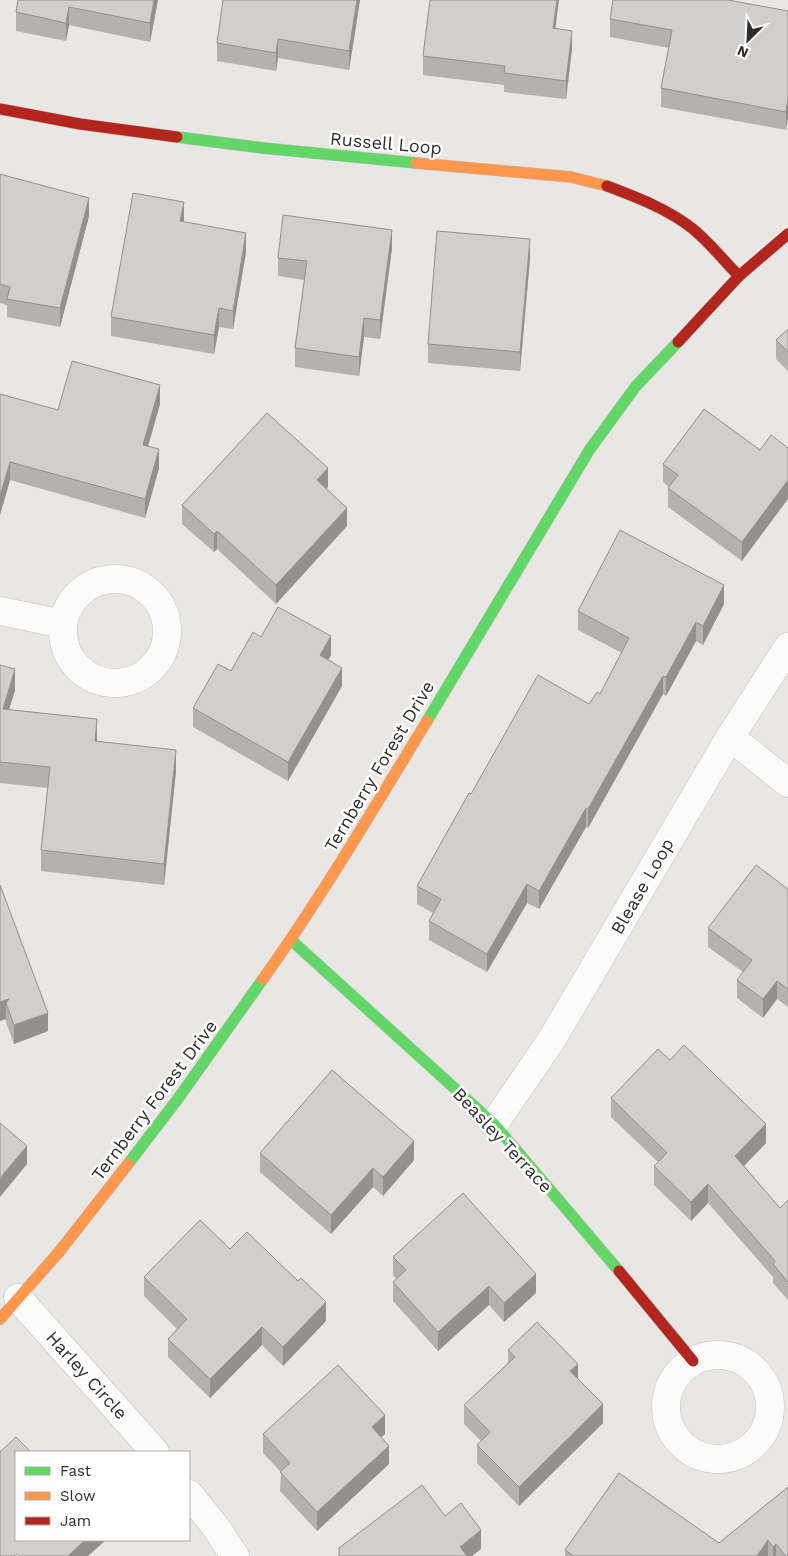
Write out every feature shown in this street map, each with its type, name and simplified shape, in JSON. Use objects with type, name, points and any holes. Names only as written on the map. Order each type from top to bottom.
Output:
[{"type":"street","name":"Russell Loop","points":[[0,109],[116,129],[221,143],[318,154],[571,177],[606,185],[641,199],[692,228],[739,276]]},
{"type":"street","name":"Ternberry Forest Drive","points":[[0,1319],[59,1252],[126,1167],[177,1100],[291,940],[360,831],[590,449],[636,386],[739,276],[788,234]]},
{"type":"street","points":[[0,611],[63,624]]},
{"type":"street","name":"Blease Loop","points":[[494,1124],[552,1039],[730,737],[788,647]]},
{"type":"street","points":[[730,737],[788,783]]},
{"type":"street","name":"Beasley Terrace","points":[[291,940],[494,1124],[576,1218],[693,1361]]},
{"type":"street","name":"Harley Circle","points":[[18,1298],[153,1451]]},
{"type":"street","points":[[190,1495],[215,1526],[235,1556]]},
{"type":"building","points":[[18,0],[154,0],[150,23],[69,7],[66,23],[16,12]]},
{"type":"building","points":[[223,0],[357,0],[349,51],[278,39],[276,53],[217,43]]},
{"type":"building","points":[[430,0],[557,0],[553,28],[572,31],[566,81],[504,73],[505,66],[423,56]]},
{"type":"building","points":[[613,0],[728,0],[788,11],[788,98],[786,112],[661,88],[672,30],[610,19]]},
{"type":"building","points":[[0,174],[89,198],[60,308],[7,299],[10,287],[0,284]]},
{"type":"building","points":[[133,193],[184,202],[180,221],[246,233],[233,311],[219,308],[214,335],[111,317]]},
{"type":"building","points":[[283,215],[392,230],[380,320],[364,318],[359,357],[295,348],[307,261],[278,258]]},
{"type":"building","points":[[437,231],[530,239],[520,352],[428,344]]},
{"type":"building","points":[[788,329],[788,352],[776,340]]},
{"type":"building","points":[[72,361],[160,385],[143,445],[159,449],[145,499],[10,462],[0,496],[0,394],[58,410]]},
{"type":"building","points":[[704,409],[760,450],[771,435],[788,448],[788,480],[742,542],[668,488],[678,475],[663,464]]},
{"type":"building","points":[[267,413],[328,468],[317,480],[347,508],[276,585],[217,531],[214,534],[182,505]]},
{"type":"building","points":[[620,530],[724,585],[703,626],[696,622],[666,677],[663,676],[539,891],[527,884],[487,954],[429,921],[441,899],[417,886],[538,675],[589,704],[597,692],[600,694],[629,638],[578,611]]},
{"type":"building","points":[[278,607],[331,636],[320,655],[342,668],[288,762],[193,708],[218,664],[231,671],[253,632],[261,637]]},
{"type":"building","points":[[0,665],[15,669],[3,709],[97,719],[95,741],[176,750],[164,864],[41,850],[50,767],[0,762]]},
{"type":"building","points":[[756,865],[788,889],[788,989],[777,981],[763,999],[737,980],[752,960],[708,928]]},
{"type":"building","points":[[0,885],[48,1013],[14,1025],[6,1003],[9,999],[0,1002]]},
{"type":"building","points":[[684,1045],[766,1124],[735,1156],[780,1208],[788,1200],[788,1282],[773,1264],[775,1261],[708,1184],[691,1202],[654,1166],[667,1153],[611,1098],[658,1049],[670,1060]]},
{"type":"building","points":[[332,1070],[414,1141],[383,1177],[373,1168],[331,1215],[260,1153]]},
{"type":"building","points":[[0,1123],[27,1146],[0,1178]]},
{"type":"building","points":[[463,1193],[536,1274],[504,1303],[489,1286],[438,1332],[393,1282],[406,1270],[393,1257]]},
{"type":"building","points":[[200,1220],[230,1249],[247,1232],[298,1281],[301,1278],[326,1302],[283,1347],[262,1327],[210,1379],[168,1339],[187,1319],[144,1277]]},
{"type":"building","points":[[537,1322],[578,1364],[570,1371],[603,1404],[519,1487],[477,1445],[490,1432],[464,1405],[515,1357],[508,1350]]},
{"type":"building","points":[[338,1365],[385,1415],[372,1427],[389,1446],[317,1512],[280,1472],[290,1463],[263,1434]]},
{"type":"building","points":[[16,1437],[30,1451],[15,1451],[15,1541],[84,1541],[68,1556],[19,1556],[17,1554],[14,1556],[0,1556],[0,1452]]},
{"type":"building","points":[[619,1473],[719,1543],[788,1487],[788,1556],[776,1544],[773,1547],[768,1540],[757,1556],[574,1556],[565,1550]]},
{"type":"building","points":[[422,1485],[445,1516],[461,1503],[481,1530],[460,1547],[467,1556],[339,1556],[339,1548]]},
{"type":"traffic: fast","points":[[177,137],[263,148],[416,163]]},
{"type":"traffic: fast","points":[[427,721],[590,449],[636,386],[678,342]]},
{"type":"traffic: fast","points":[[291,940],[494,1124],[619,1271]]},
{"type":"traffic: fast","points":[[128,1164],[177,1100],[263,979]]},
{"type":"traffic: slow","points":[[416,163],[571,177],[607,186]]},
{"type":"traffic: slow","points":[[263,979],[327,884],[427,721]]},
{"type":"traffic: slow","points":[[0,1319],[59,1252],[128,1164]]},
{"type":"traffic: jam","points":[[0,109],[80,124],[177,137]]},
{"type":"traffic: jam","points":[[607,186],[673,215],[705,240],[739,276]]},
{"type":"traffic: jam","points":[[678,342],[739,276],[788,234]]},
{"type":"traffic: jam","points":[[619,1271],[693,1361]]}]
